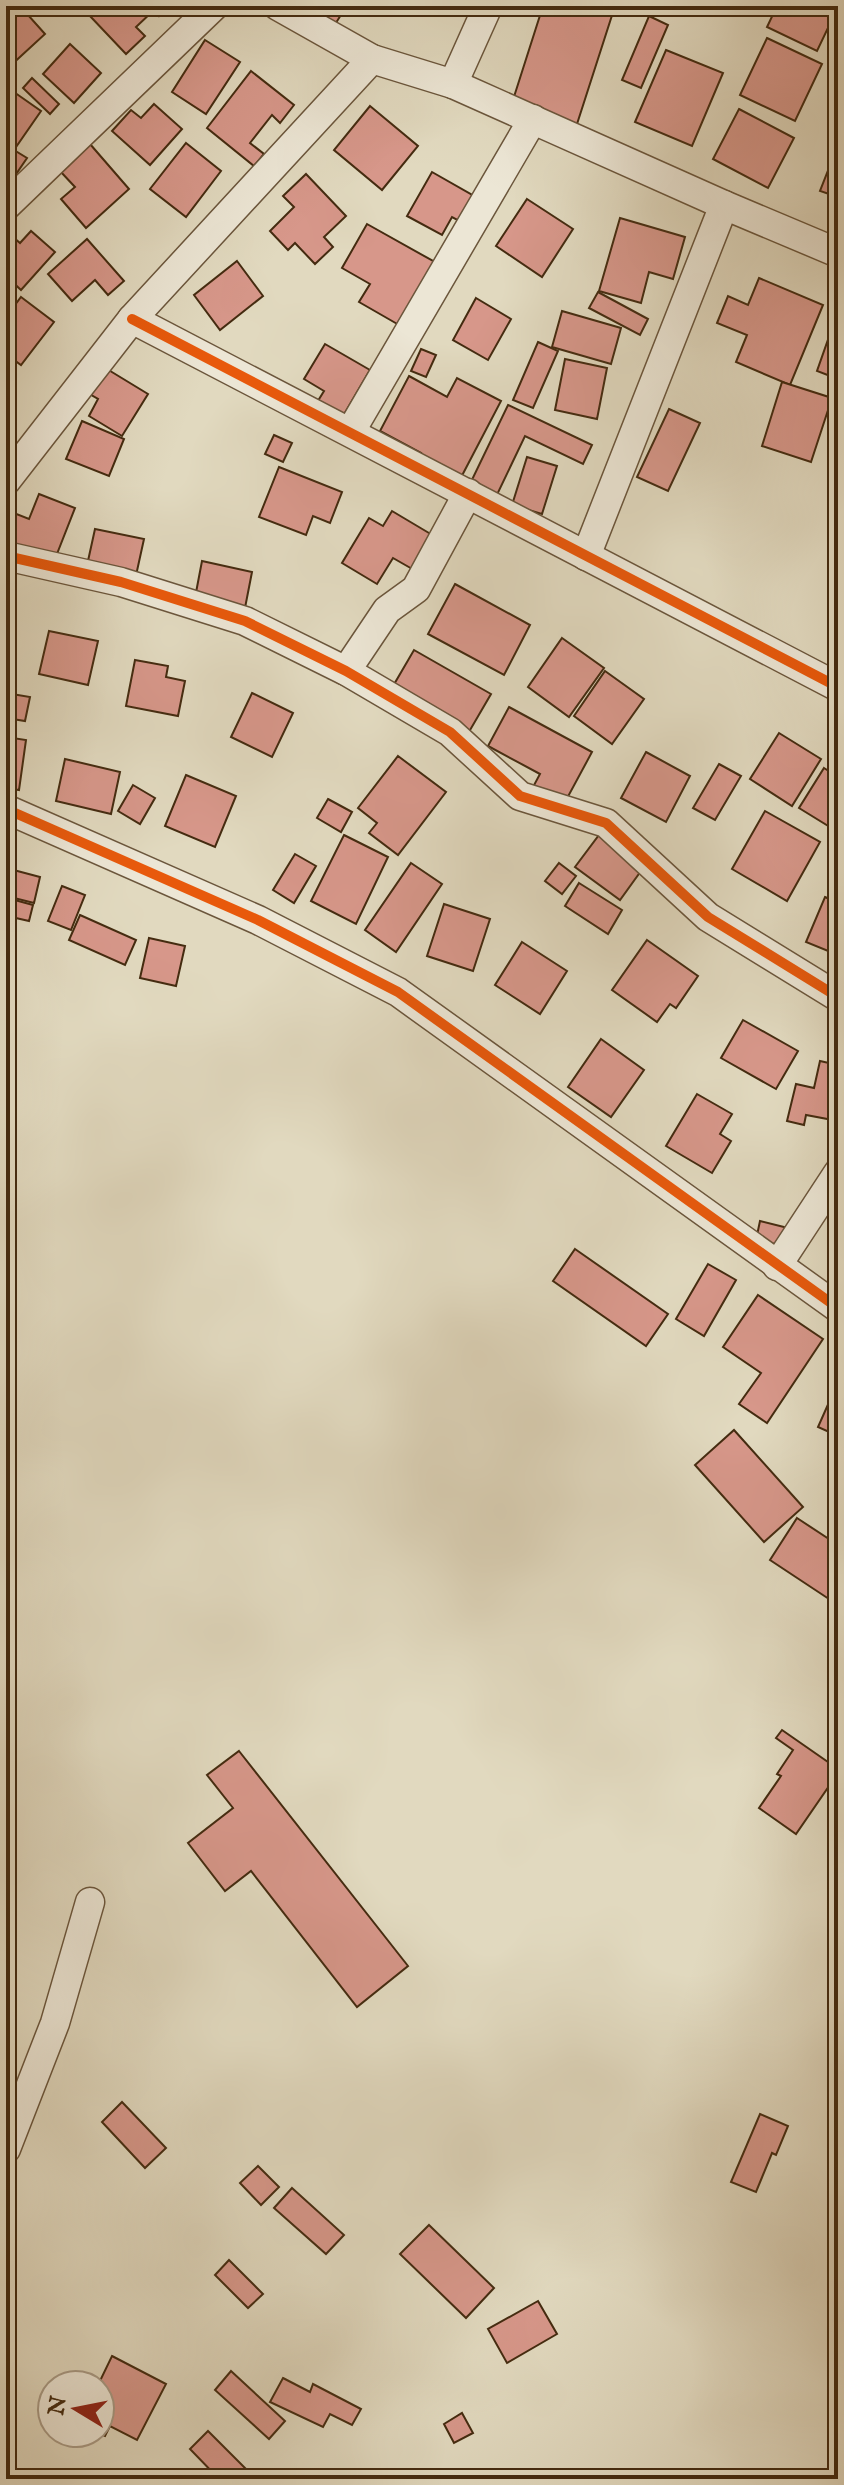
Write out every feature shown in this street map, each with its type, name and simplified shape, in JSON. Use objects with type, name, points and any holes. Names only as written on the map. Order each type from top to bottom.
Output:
[{"type":"street","points":[[6,206],[214,6]]},
{"type":"street","points":[[278,6],[372,59],[453,84],[838,253]]},
{"type":"street","points":[[453,84],[488,6]]},
{"type":"street","points":[[6,481],[132,319],[372,59]]},
{"type":"street","points":[[351,431],[533,119]]},
{"type":"street","points":[[586,556],[724,205]]},
{"type":"street","points":[[132,319],[838,687]]},
{"type":"street","points":[[346,671],[387,610],[416,589],[468,493]]},
{"type":"street","points":[[6,556],[121,582],[245,621],[346,671],[450,732],[520,796],[606,823],[708,917],[838,997]]},
{"type":"street","points":[[6,809],[258,920],[398,992],[838,1308]]},
{"type":"street","points":[[777,1266],[838,1173]]},
{"type":"street","points":[[6,2149],[55,2023],[90,1902]]},
{"type":"building","points":[[6,6],[20,6],[45,34],[9,67],[6,64]]},
{"type":"building","points":[[99,6],[169,6],[159,16],[154,10],[136,27],[145,36],[126,54],[89,15]]},
{"type":"building","points":[[307,6],[346,7],[334,26],[305,9]]},
{"type":"building","points":[[543,6],[615,6],[577,124],[512,103]]},
{"type":"building","points":[[777,6],[838,7],[817,51],[767,27]]},
{"type":"building","points":[[649,16],[668,25],[641,88],[622,80]]},
{"type":"building","points":[[767,38],[822,64],[795,121],[740,95]]},
{"type":"building","points":[[205,40],[240,62],[206,114],[172,92]]},
{"type":"building","points":[[70,44],[101,73],[74,103],[43,74]]},
{"type":"building","points":[[666,50],[723,73],[692,146],[635,122]]},
{"type":"building","points":[[251,71],[294,105],[280,123],[272,115],[250,143],[264,154],[254,166],[207,128]]},
{"type":"building","points":[[32,78],[59,104],[50,114],[23,88]]},
{"type":"building","points":[[11,90],[41,111],[14,150],[27,158],[10,183],[6,180],[6,96]]},
{"type":"building","points":[[154,104],[182,129],[150,165],[112,131],[131,110],[141,118]]},
{"type":"building","points":[[370,106],[418,146],[382,190],[334,150]]},
{"type":"building","points":[[739,109],[794,138],[768,188],[713,159]]},
{"type":"building","points":[[186,143],[221,171],[186,217],[150,189]]},
{"type":"building","points":[[90,144],[129,189],[86,228],[61,199],[75,187],[60,171]]},
{"type":"building","points":[[838,145],[838,197],[820,191]]},
{"type":"building","points":[[432,172],[481,200],[467,225],[452,217],[442,235],[407,216]]},
{"type":"building","points":[[306,174],[346,216],[324,237],[333,247],[315,264],[295,243],[288,250],[270,231],[294,207],[283,196]]},
{"type":"building","points":[[527,199],[573,229],[542,277],[496,246]]},
{"type":"building","points":[[620,218],[685,237],[673,279],[649,272],[641,303],[599,291]]},
{"type":"building","points":[[367,224],[442,266],[406,329],[359,302],[370,284],[342,268]]},
{"type":"building","points":[[6,231],[20,243],[31,231],[55,252],[21,290],[6,276]]},
{"type":"building","points":[[87,239],[124,281],[108,295],[95,280],[72,301],[48,274]]},
{"type":"building","points":[[237,261],[263,296],[220,330],[194,295]]},
{"type":"building","points":[[759,278],[823,305],[790,385],[736,362],[747,335],[717,323],[728,296],[748,305]]},
{"type":"building","points":[[598,292],[648,319],[640,335],[589,308]]},
{"type":"building","points":[[21,297],[54,322],[21,365],[6,354],[6,317]]},
{"type":"building","points":[[476,298],[511,319],[488,360],[453,340]]},
{"type":"building","points":[[562,311],[621,328],[611,364],[552,347]]},
{"type":"building","points":[[838,314],[838,379],[817,371]]},
{"type":"building","points":[[538,342],[558,351],[533,408],[513,400]]},
{"type":"building","points":[[325,344],[370,370],[342,418],[316,404],[324,391],[304,379]]},
{"type":"building","points":[[421,349],[436,355],[426,377],[411,371]]},
{"type":"building","points":[[565,359],[607,368],[597,419],[555,410]]},
{"type":"building","points":[[102,366],[148,394],[122,436],[89,416],[98,399],[86,392]]},
{"type":"building","points":[[409,376],[447,397],[457,378],[501,401],[456,487],[415,464],[421,453],[380,431]]},
{"type":"building","points":[[782,382],[832,398],[811,462],[762,446]]},
{"type":"building","points":[[508,405],[592,445],[583,464],[525,436],[494,501],[468,488]]},
{"type":"building","points":[[669,409],[700,423],[668,491],[637,477]]},
{"type":"building","points":[[82,421],[124,439],[109,476],[66,459]]},
{"type":"building","points":[[274,435],[292,443],[283,462],[265,454]]},
{"type":"building","points":[[527,457],[557,466],[542,514],[512,505]]},
{"type":"building","points":[[279,467],[342,492],[330,523],[313,516],[306,535],[259,517]]},
{"type":"building","points":[[39,494],[75,508],[53,564],[6,545],[6,533],[14,513],[29,519]]},
{"type":"building","points":[[392,511],[434,536],[414,570],[393,558],[377,584],[342,563],[369,518],[383,526]]},
{"type":"building","points":[[95,529],[144,539],[135,580],[86,570]]},
{"type":"building","points":[[202,561],[252,572],[244,613],[194,603]]},
{"type":"building","points":[[455,584],[530,625],[504,675],[428,634]]},
{"type":"building","points":[[49,631],[98,641],[88,685],[39,674]]},
{"type":"building","points":[[562,638],[604,668],[569,717],[528,687]]},
{"type":"building","points":[[414,650],[491,694],[466,737],[389,693]]},
{"type":"building","points":[[135,660],[168,666],[166,677],[185,681],[178,716],[126,706]]},
{"type":"building","points":[[605,671],[644,699],[612,744],[574,716]]},
{"type":"building","points":[[6,693],[30,697],[25,721],[6,718]]},
{"type":"building","points":[[252,693],[293,713],[272,757],[231,737]]},
{"type":"building","points":[[509,707],[592,752],[564,804],[533,787],[540,774],[488,746]]},
{"type":"building","points":[[779,733],[821,759],[792,806],[750,779]]},
{"type":"building","points":[[6,737],[26,740],[19,790],[6,788]]},
{"type":"building","points":[[646,752],[690,776],[666,822],[621,798]]},
{"type":"building","points":[[398,756],[446,792],[398,855],[369,833],[377,823],[358,808]]},
{"type":"building","points":[[65,759],[120,772],[111,814],[56,801]]},
{"type":"building","points":[[719,764],[741,776],[715,820],[693,808]]},
{"type":"building","points":[[824,768],[838,777],[838,832],[799,808]]},
{"type":"building","points":[[186,775],[236,796],[215,847],[165,826]]},
{"type":"building","points":[[133,785],[155,798],[140,824],[118,811]]},
{"type":"building","points":[[328,799],[352,812],[341,832],[317,818]]},
{"type":"building","points":[[765,811],[820,842],[787,901],[732,869]]},
{"type":"building","points":[[602,831],[646,864],[620,900],[575,867]]},
{"type":"building","points":[[344,835],[388,857],[356,924],[311,901]]},
{"type":"building","points":[[295,854],[316,866],[294,903],[273,890]]},
{"type":"building","points":[[411,863],[442,884],[396,952],[365,930]]},
{"type":"building","points":[[559,863],[576,876],[562,894],[545,881]]},
{"type":"building","points":[[6,868],[40,877],[34,903],[6,896]]},
{"type":"building","points":[[579,883],[622,910],[608,934],[565,906]]},
{"type":"building","points":[[62,886],[85,895],[71,930],[48,921]]},
{"type":"building","points":[[825,897],[838,903],[838,955],[806,942]]},
{"type":"building","points":[[11,899],[33,905],[29,921],[7,916]]},
{"type":"building","points":[[444,904],[490,919],[473,971],[427,956]]},
{"type":"building","points":[[80,915],[136,940],[125,965],[69,940]]},
{"type":"building","points":[[149,938],[185,946],[176,986],[140,978]]},
{"type":"building","points":[[647,940],[698,976],[676,1008],[670,1004],[657,1022],[612,990]]},
{"type":"building","points":[[522,942],[567,971],[540,1014],[495,985]]},
{"type":"building","points":[[743,1020],[798,1051],[776,1089],[721,1058]]},
{"type":"building","points":[[601,1039],[644,1070],[611,1117],[568,1087]]},
{"type":"building","points":[[820,1061],[838,1065],[838,1121],[806,1115],[804,1125],[787,1121],[796,1084],[814,1088]]},
{"type":"building","points":[[697,1094],[732,1114],[720,1134],[731,1141],[712,1173],[666,1146]]},
{"type":"building","points":[[760,1221],[788,1228],[784,1246],[756,1240]]},
{"type":"building","points":[[575,1249],[668,1314],[646,1346],[553,1281]]},
{"type":"building","points":[[708,1264],[736,1280],[704,1336],[676,1319]]},
{"type":"building","points":[[758,1295],[823,1339],[767,1423],[739,1404],[761,1373],[723,1347]]},
{"type":"building","points":[[838,1382],[838,1436],[818,1427]]},
{"type":"building","points":[[734,1430],[803,1507],[764,1542],[695,1465]]},
{"type":"building","points":[[797,1518],[838,1545],[838,1605],[770,1560]]},
{"type":"building","points":[[782,1730],[838,1769],[796,1834],[759,1808],[781,1776],[777,1774],[793,1750],[776,1738]]},
{"type":"building","points":[[239,1751],[408,1966],[357,2007],[251,1871],[225,1891],[188,1843],[233,1808],[207,1775]]},
{"type":"building","points":[[122,2102],[166,2148],[145,2168],[102,2122]]},
{"type":"building","points":[[760,2114],[788,2126],[776,2155],[772,2153],[756,2192],[731,2182]]},
{"type":"building","points":[[258,2166],[279,2187],[261,2205],[240,2183]]},
{"type":"building","points":[[292,2188],[344,2235],[326,2254],[274,2208]]},
{"type":"building","points":[[429,2225],[494,2288],[466,2318],[400,2254]]},
{"type":"building","points":[[229,2260],[263,2294],[248,2308],[215,2275]]},
{"type":"building","points":[[538,2301],[557,2334],[507,2363],[488,2329]]},
{"type":"building","points":[[112,2356],[166,2384],[137,2440],[116,2429],[116,2369],[106,2369]]},
{"type":"building","points":[[231,2371],[285,2421],[269,2439],[215,2390]]},
{"type":"building","points":[[283,2378],[310,2392],[313,2384],[361,2409],[352,2425],[330,2414],[323,2427],[270,2402]]},
{"type":"building","points":[[462,2413],[473,2433],[454,2443],[444,2424]]},
{"type":"building","points":[[208,2431],[247,2470],[238,2479],[219,2479],[190,2449]]},
{"type":"cycle path","points":[[132,319],[838,687]]},
{"type":"cycle path","points":[[6,556],[121,582],[245,621],[346,671],[450,732],[520,796],[606,823],[708,917],[838,997]]},
{"type":"cycle path","points":[[6,809],[258,920],[398,992],[838,1308]]}]
